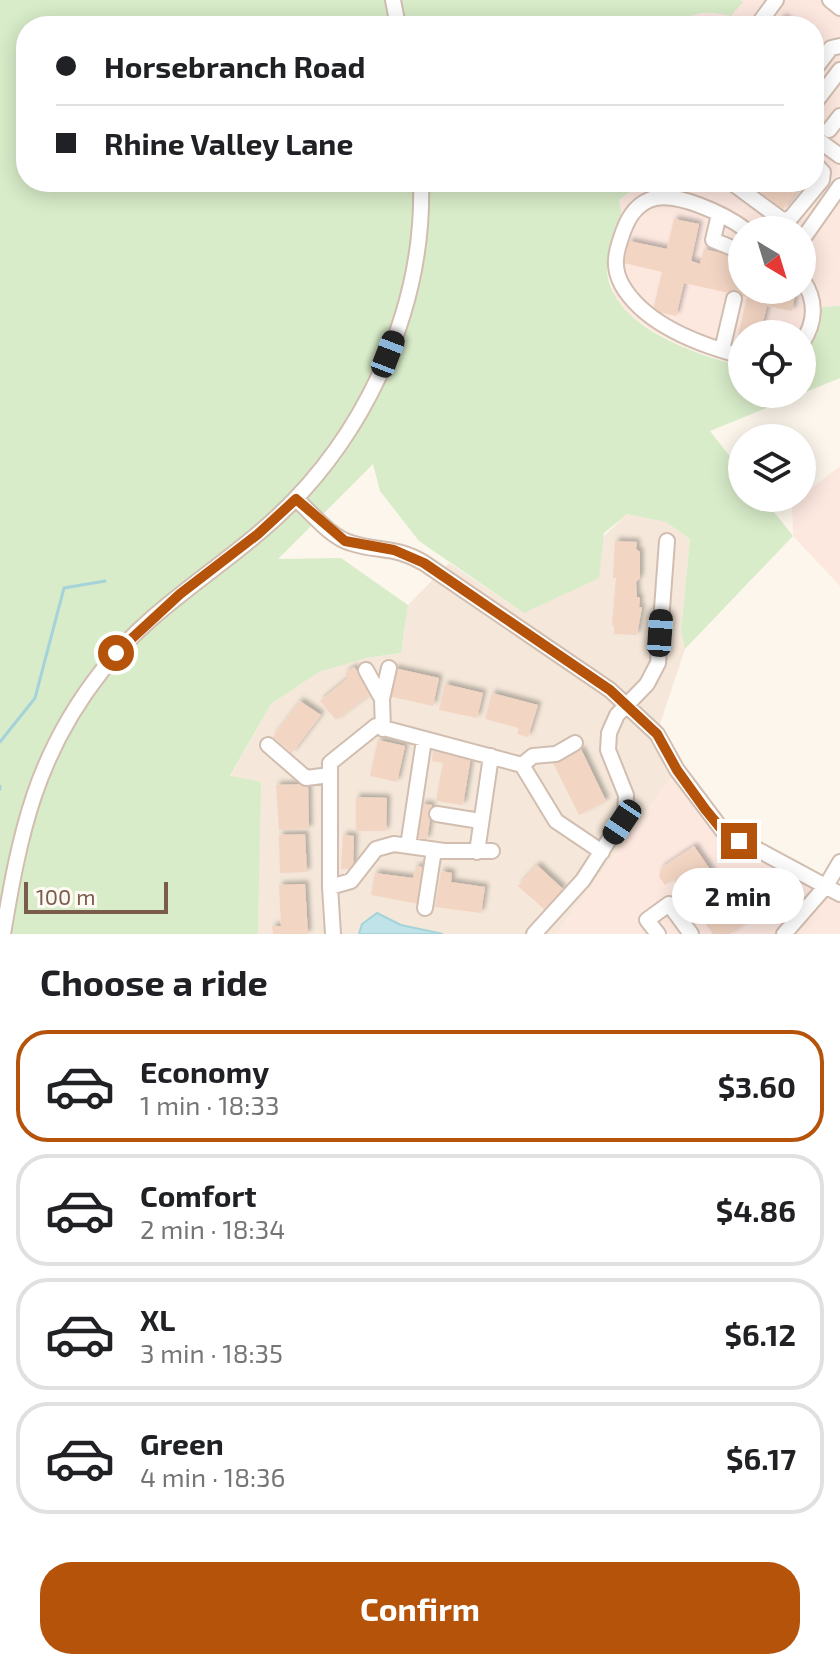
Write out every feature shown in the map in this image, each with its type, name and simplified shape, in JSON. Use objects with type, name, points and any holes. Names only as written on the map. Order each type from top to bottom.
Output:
[{"type":"street","points":[[830,0],[840,8]]},
{"type":"street","points":[[824,57],[831,48],[840,46]]},
{"type":"street","points":[[824,91],[840,70]]},
{"type":"street","points":[[829,130],[840,116]]},
{"type":"street","points":[[816,219],[840,186]]},
{"type":"street","points":[[3,934],[30,803],[43,767],[75,708],[101,671],[133,636],[296,499],[336,451],[354,422],[401,321],[420,234],[421,192]]},
{"type":"street","points":[[744,192],[781,219],[789,220],[813,192]]},
{"type":"street","points":[[728,219],[687,201],[668,197],[649,200],[629,216],[615,261],[621,282],[639,306],[657,320],[728,352]]},
{"type":"street","points":[[808,199],[822,210]]},
{"type":"street","points":[[719,214],[713,240],[728,246]]},
{"type":"street","points":[[722,350],[733,304]]},
{"type":"street","points":[[296,499],[345,541],[394,550],[424,563],[610,690],[657,734],[677,770],[723,831],[840,894]]},
{"type":"street","points":[[534,934],[563,905],[625,815],[626,795],[608,745],[613,723],[647,684],[658,663],[667,541]]},
{"type":"street","points":[[383,729],[382,699],[389,668]]},
{"type":"street","points":[[366,670],[382,699]]},
{"type":"street","points":[[333,934],[330,763],[376,726],[522,765],[556,821],[602,852]]},
{"type":"street","points":[[408,846],[424,740]]},
{"type":"street","points":[[522,765],[533,756],[556,754],[575,743]]},
{"type":"street","points":[[268,745],[306,778],[330,775]]},
{"type":"street","points":[[330,887],[351,881],[376,849],[394,844],[434,850],[484,851],[480,821],[491,756]]},
{"type":"street","points":[[437,814],[480,821]]},
{"type":"street","points":[[425,908],[434,850]]},
{"type":"street","points":[[784,934],[826,886],[840,862]]},
{"type":"street","points":[[658,934],[647,920],[669,904],[691,934]]},
{"type":"shaded area","points":[[741,0],[830,0],[840,8],[840,306],[822,307],[816,332],[816,320],[728,320],[728,362],[686,348],[651,330],[628,313],[614,295],[607,265],[621,219],[619,200],[630,192],[824,192],[824,16],[687,15],[715,12],[743,2]]},
{"type":"shaded area","points":[[840,466],[840,586],[793,536],[792,512],[816,512],[816,484]]},
{"type":"shaded area","points":[[627,514],[667,522],[690,539],[681,631],[685,649],[657,733],[677,770],[556,934],[258,934],[260,782],[230,777],[271,704],[319,672],[366,658],[401,653],[408,605],[449,563],[524,613]]},
{"type":"shaded area","points":[[677,770],[716,823],[840,894],[840,934],[556,934]]},
{"type":"green space","points":[[0,0],[741,0],[743,2],[731,16],[702,13],[692,16],[16,16],[16,192],[630,192],[619,200],[621,219],[607,266],[611,287],[621,305],[637,321],[657,334],[701,354],[728,362],[728,408],[767,408],[710,431],[728,454],[728,512],[774,512],[793,536],[685,649],[681,631],[690,539],[666,522],[627,514],[604,533],[599,578],[524,613],[419,541],[380,491],[373,464],[278,559],[341,558],[408,605],[401,653],[366,658],[319,672],[271,704],[230,776],[261,782],[258,934],[0,934]]},
{"type":"green space","points":[[840,306],[840,378],[816,387],[816,332],[822,307]]},
{"type":"water","points":[[377,913],[401,925],[443,934],[359,934],[362,924]]},
{"type":"building","points":[[760,192],[796,192],[783,209]]},
{"type":"building","points":[[674,219],[699,224],[691,261],[700,264],[704,249],[728,255],[728,293],[684,283],[676,316],[653,311],[662,272],[624,263],[629,241],[667,249]]},
{"type":"building","points":[[745,304],[793,304],[792,311],[767,306],[764,320],[742,320]]},
{"type":"building","points":[[615,541],[637,542],[636,549],[640,552],[640,578],[636,582],[639,607],[642,607],[637,635],[614,634]]},
{"type":"building","points":[[354,667],[373,692],[336,720],[320,701],[348,678],[345,673]]},
{"type":"building","points":[[394,668],[439,678],[433,706],[388,696]]},
{"type":"building","points":[[445,684],[483,693],[477,718],[439,710]]},
{"type":"building","points":[[492,693],[538,705],[528,737],[517,734],[519,728],[485,719]]},
{"type":"building","points":[[300,701],[321,715],[292,753],[273,737]]},
{"type":"building","points":[[378,740],[405,746],[397,782],[370,776]]},
{"type":"building","points":[[581,749],[606,801],[579,815],[553,763]]},
{"type":"building","points":[[433,751],[471,757],[463,805],[436,801],[443,763],[432,761]]},
{"type":"building","points":[[308,784],[309,829],[279,830],[276,785]]},
{"type":"building","points":[[356,797],[387,798],[386,831],[356,831]]},
{"type":"building","points":[[422,804],[432,805],[427,840],[417,838]]},
{"type":"building","points":[[305,834],[307,872],[280,873],[279,835]]},
{"type":"building","points":[[343,835],[354,836],[353,869],[341,869]]},
{"type":"building","points":[[694,846],[746,922],[730,934],[713,934],[673,879],[665,885],[659,877],[661,868]]},
{"type":"building","points":[[537,865],[563,889],[545,910],[518,886]]},
{"type":"building","points":[[416,866],[427,868],[419,904],[371,895],[375,873],[413,878]]},
{"type":"building","points":[[441,871],[452,873],[451,882],[485,887],[481,913],[435,907]]},
{"type":"building","points":[[305,884],[308,934],[273,934],[272,926],[281,926],[279,885]]},
{"type":"waterway","points":[[0,742],[35,698],[64,588],[105,581]]},
{"type":"route","points":[[116,653],[180,594],[258,534],[296,499],[345,541],[409,554],[424,563],[610,690],[657,734],[667,747],[677,770],[705,809],[723,831],[739,841]]}]
